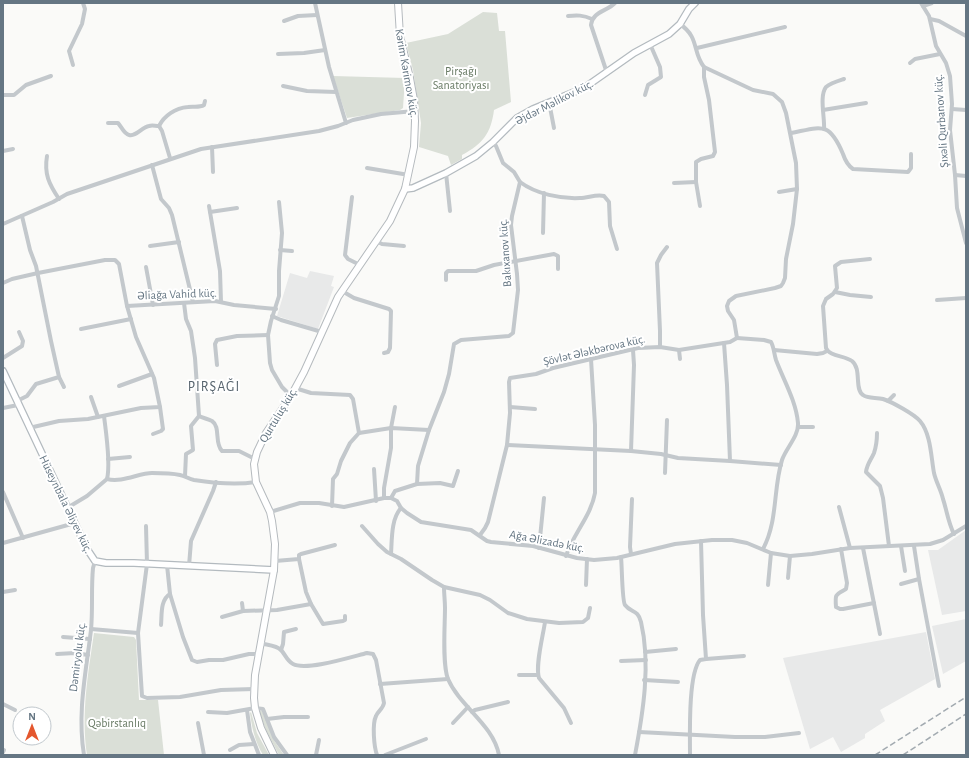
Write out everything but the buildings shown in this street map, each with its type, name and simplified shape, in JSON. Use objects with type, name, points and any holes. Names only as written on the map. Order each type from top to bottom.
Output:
[{"type":"main road","name":"Kərim Kərimov küç.","points":[[398,3],[400,36],[410,78],[415,111],[415,138],[405,190]]},
{"type":"main road","name":"Qurtuluş küç.","points":[[274,755],[260,728],[255,708],[254,689],[258,654],[275,561],[274,530],[270,512],[256,482],[254,468],[255,459],[266,433],[291,396],[304,372],[335,302],[376,242],[397,208],[405,190]]},
{"type":"street","points":[[73,65],[69,51],[82,24],[85,9],[83,3]]},
{"type":"street","points":[[314,3],[336,92],[346,123]]},
{"type":"street","points":[[607,73],[591,25],[592,19],[595,16],[615,3]]},
{"type":"street","name":"Əjdər Məlikov küç.","points":[[405,190],[413,188],[446,173],[476,156],[493,142],[513,120],[549,102],[584,88],[634,53],[669,34],[680,24],[689,9],[695,3]]},
{"type":"street","points":[[922,5],[932,3]]},
{"type":"street","name":"Şıxəli Qurbanov küç.","points":[[922,5],[930,20],[936,46],[948,68],[952,96],[950,130],[957,208],[966,243]]},
{"type":"street","points":[[568,16],[578,14],[592,19]]},
{"type":"street","points":[[284,21],[298,16],[317,15]]},
{"type":"street","points":[[930,20],[939,21],[966,36]]},
{"type":"street","points":[[680,24],[689,31],[704,67],[704,77],[709,100],[715,152],[713,156],[696,162],[696,182],[700,206]]},
{"type":"street","points":[[696,48],[785,27]]},
{"type":"street","points":[[645,95],[648,85],[661,77],[660,67],[650,44]]},
{"type":"street","points":[[278,54],[304,53],[325,50]]},
{"type":"street","points":[[910,63],[915,59],[940,54]]},
{"type":"street","points":[[704,67],[753,90],[768,92],[778,97],[782,102],[786,113],[797,171],[797,189],[793,224],[786,254],[783,283],[781,286],[775,288],[736,296],[728,301],[728,310],[734,320],[738,339],[769,341],[772,345],[792,398],[798,427],[781,465],[773,518],[769,535],[763,549]]},
{"type":"street","points":[[3,96],[14,95],[26,85],[51,76]]},
{"type":"street","points":[[824,129],[823,95],[825,89],[844,78]]},
{"type":"street","points":[[283,86],[307,91],[336,92]]},
{"type":"street","points":[[159,126],[161,121],[170,113],[188,106],[202,107],[205,101]]},
{"type":"street","points":[[549,102],[554,128]]},
{"type":"street","points":[[823,110],[866,102]]},
{"type":"street","points":[[952,109],[966,110]]},
{"type":"street","points":[[3,224],[67,194],[193,150],[320,130],[359,118],[381,114],[415,111]]},
{"type":"street","points":[[108,123],[118,123],[127,134],[130,135],[134,135],[146,126],[159,126]]},
{"type":"street","points":[[159,126],[162,130],[170,158]]},
{"type":"street","points":[[791,133],[816,128],[824,129],[835,137],[847,164],[853,169],[908,172],[911,168],[911,154]]},
{"type":"street","points":[[493,142],[503,163],[514,172],[520,182],[544,193],[580,198],[596,195],[604,196],[609,202],[610,226],[617,250]]},
{"type":"street","points":[[212,146],[213,172]]},
{"type":"street","points":[[3,151],[13,149]]},
{"type":"street","points":[[47,156],[45,167],[46,174],[59,199]]},
{"type":"street","points":[[152,165],[161,199],[169,208],[172,215],[193,302]]},
{"type":"street","points":[[367,168],[409,175]]},
{"type":"street","points":[[446,173],[450,211]]},
{"type":"street","points":[[955,175],[966,176]]},
{"type":"street","name":"Bakıxanov küç.","points":[[417,484],[418,466],[429,430],[444,392],[449,374],[454,344],[461,340],[512,335],[516,312],[518,274],[511,225],[520,182]]},
{"type":"street","points":[[674,182],[696,182]]},
{"type":"street","points":[[779,192],[797,189]]},
{"type":"street","points":[[543,233],[544,193]]},
{"type":"street","points":[[352,197],[345,255],[348,259],[360,265]]},
{"type":"street","points":[[279,202],[282,233],[279,296],[276,309],[272,316],[268,335],[272,370],[282,387],[291,396]]},
{"type":"street","points":[[209,206],[220,271],[221,302]]},
{"type":"street","points":[[210,212],[237,208]]},
{"type":"street","points":[[22,216],[38,273],[59,377],[64,388]]},
{"type":"street","points":[[150,246],[179,242]]},
{"type":"street","points":[[376,242],[404,246]]},
{"type":"street","points":[[660,347],[657,263],[667,247]]},
{"type":"street","points":[[280,250],[292,252]]},
{"type":"street","points":[[446,280],[446,273],[448,271],[476,271],[494,265],[557,254],[559,258],[558,269]]},
{"type":"street","points":[[827,351],[823,306],[826,299],[835,292],[837,283],[835,269],[838,263],[870,259]]},
{"type":"street","points":[[3,283],[12,279],[38,273],[105,260],[115,260],[119,264],[127,306],[139,345],[152,374],[158,394],[163,429],[153,434]]},
{"type":"street","points":[[146,267],[153,305]]},
{"type":"street","points":[[342,291],[354,298],[389,309],[391,311],[390,351],[384,353]]},
{"type":"street","points":[[835,292],[872,297]]},
{"type":"street","points":[[937,300],[966,298]]},
{"type":"street","name":"Əliağa Vahid küç.","points":[[127,306],[221,302],[234,305],[276,309]]},
{"type":"street","points":[[184,303],[186,320],[191,331],[195,358],[199,416],[191,426],[193,450],[186,454],[185,476]]},
{"type":"street","points":[[272,316],[322,332]]},
{"type":"street","points":[[81,329],[131,319]]},
{"type":"street","points":[[3,358],[22,346],[23,342],[19,332]]},
{"type":"street","points":[[217,365],[215,344],[217,340],[237,336],[268,335]]},
{"type":"street","name":"Şövlət Ələkbərova küç.","points":[[480,535],[486,528],[488,522],[507,446],[510,407],[510,378],[536,374],[553,368],[647,347],[660,347],[679,350],[724,343],[738,339]]},
{"type":"street","points":[[724,343],[728,385],[730,461]]},
{"type":"street","points":[[631,451],[634,365],[633,350]]},
{"type":"street","points":[[679,350],[680,359]]},
{"type":"street","points":[[774,350],[817,354],[827,351],[851,360],[857,370],[859,390],[861,394],[888,401],[919,420],[924,429],[936,480],[944,499],[948,521],[954,534]]},
{"type":"street","points":[[566,556],[571,543],[594,502],[594,395],[591,359]]},
{"type":"street","name":"Hüseynbala Əliyev küç.","points":[[3,371],[67,508],[90,555],[95,560],[106,563],[274,570]]},
{"type":"street","points":[[119,386],[152,374]]},
{"type":"street","points":[[3,408],[17,403],[27,396],[36,384],[59,377]]},
{"type":"street","points":[[295,388],[310,393],[350,395],[353,399],[359,433]]},
{"type":"street","points":[[888,401],[894,395]]},
{"type":"street","points":[[91,396],[98,417]]},
{"type":"street","points":[[29,428],[45,423],[68,419],[98,417],[141,408],[160,407]]},
{"type":"street","points":[[384,498],[384,488],[391,448],[391,428],[395,407]]},
{"type":"street","points":[[510,407],[535,409]]},
{"type":"street","points":[[104,416],[108,459],[107,479]]},
{"type":"street","points":[[199,416],[211,420],[215,424],[219,448],[222,450],[240,451],[255,459]]},
{"type":"street","points":[[665,473],[666,420]]},
{"type":"street","points":[[798,427],[813,427]]},
{"type":"street","points":[[332,506],[333,479],[350,443],[359,433],[391,428],[429,430]]},
{"type":"street","points":[[877,433],[876,447],[867,465],[866,472],[880,486],[889,546]]},
{"type":"street","points":[[507,446],[631,451],[678,458],[781,465]]},
{"type":"street","points":[[108,459],[130,457]]},
{"type":"street","points":[[374,469],[376,500]]},
{"type":"street","points":[[270,512],[284,507],[305,503],[319,503],[344,508],[384,498],[391,498],[395,492],[417,484],[440,483],[453,486],[458,471]]},
{"type":"street","points":[[67,508],[87,496],[107,479],[116,480],[150,473],[175,474],[194,480],[237,484],[256,482]]},
{"type":"street","points":[[189,566],[191,541],[216,482]]},
{"type":"street","points":[[3,492],[23,538]]},
{"type":"street","name":"Ağa Əlizadə küç.","points":[[391,498],[396,501],[401,508],[421,522],[465,528],[475,532],[487,541],[491,542],[539,548],[566,556],[587,559],[621,557],[663,546],[701,541],[740,541],[754,545],[771,553],[790,556],[850,548],[914,546],[939,542],[966,526]]},
{"type":"street","points":[[539,548],[544,498]]},
{"type":"street","points":[[631,554],[632,499]]},
{"type":"street","points":[[839,507],[850,548]]},
{"type":"street","points":[[391,554],[394,522],[397,512],[401,508]]},
{"type":"street","points":[[3,543],[75,524]]},
{"type":"street","points":[[146,526],[148,564],[138,633],[142,696],[144,698],[180,697],[228,689],[254,689]]},
{"type":"street","points":[[362,526],[387,552],[444,586],[480,595],[515,616],[545,622],[583,622],[588,618],[590,608]]},
{"type":"street","points":[[701,541],[706,659]]},
{"type":"street","points":[[335,544],[301,554],[299,555],[298,559],[310,604],[323,624],[343,622],[345,616]]},
{"type":"street","points":[[901,546],[905,570]]},
{"type":"street","points":[[914,546],[939,686]]},
{"type":"street","points":[[863,548],[880,634]]},
{"type":"street","points":[[841,549],[847,583],[846,589],[835,596],[836,607],[843,609],[874,603]]},
{"type":"street","points":[[768,585],[771,553]]},
{"type":"street","points":[[788,578],[790,556]]},
{"type":"street","points":[[621,557],[624,602],[625,605],[638,613],[640,616],[643,628],[646,660],[644,696],[635,755]]},
{"type":"street","points":[[275,561],[298,559]]},
{"type":"street","points":[[586,585],[587,559]]},
{"type":"street","name":"Dəmiryolu küç.","points":[[84,755],[81,739],[81,716],[91,629],[93,568],[95,560]]},
{"type":"street","points":[[167,565],[170,594],[183,636],[194,662],[223,660],[248,654],[258,654]]},
{"type":"street","points":[[901,584],[919,579]]},
{"type":"street","points":[[444,586],[445,665],[448,679],[496,743],[499,755]]},
{"type":"street","points":[[3,592],[15,590]]},
{"type":"street","points":[[161,625],[164,600],[166,596],[170,594]]},
{"type":"street","points":[[242,602],[243,611]]},
{"type":"street","points":[[222,617],[243,611],[266,612],[310,604]]},
{"type":"street","points":[[545,622],[538,664],[538,675],[564,708],[571,723]]},
{"type":"street","points":[[91,629],[138,633]]},
{"type":"street","points":[[281,650],[284,632],[296,629]]},
{"type":"street","points":[[63,637],[90,639]]},
{"type":"street","points":[[260,643],[277,647],[291,662],[300,666],[370,653],[373,654],[376,660],[384,703],[374,719],[374,746],[377,755]]},
{"type":"street","points":[[645,652],[676,649]]},
{"type":"street","points":[[57,654],[88,654]]},
{"type":"street","points":[[690,755],[692,686],[698,663],[700,660],[706,659],[744,656]]},
{"type":"street","points":[[621,661],[646,660]]},
{"type":"street","points":[[519,675],[538,675]]},
{"type":"street","points":[[380,684],[448,679]]},
{"type":"street","points":[[644,680],[678,682]]},
{"type":"street","points":[[472,712],[478,709],[508,702]]},
{"type":"street","points":[[3,704],[12,708]]},
{"type":"street","points":[[453,723],[468,707]]},
{"type":"street","points":[[208,712],[227,713],[263,708],[274,737],[287,755]]},
{"type":"street","points":[[247,710],[250,732],[259,755]]},
{"type":"street","points":[[267,719],[288,716],[308,716]]},
{"type":"street","points":[[198,722],[204,755]]},
{"type":"street","points":[[639,732],[734,737],[765,737],[799,733]]},
{"type":"street","points":[[386,755],[426,739]]},
{"type":"street","points":[[316,755],[318,740]]},
{"type":"street","points":[[230,750],[239,745],[254,744]]},
{"type":"shaded area","points":[[310,271],[334,276],[331,286],[334,287],[318,329],[277,316],[290,273],[307,278]]},
{"type":"shaded area","points":[[966,530],[966,611],[942,615],[928,550],[938,550]]},
{"type":"shaded area","points":[[966,619],[966,661],[943,674],[932,626]]},
{"type":"shaded area","points":[[926,632],[935,679],[880,710],[885,721],[865,734],[865,738],[841,752],[833,737],[810,749],[783,658]]},
{"type":"green space","name":"Pirşağı Sanatoriyası","points":[[483,12],[497,13],[499,31],[505,31],[511,102],[494,110],[491,125],[485,137],[475,147],[462,155],[462,159],[451,165],[448,156],[419,147],[421,123],[413,70],[406,43],[448,34]]},
{"type":"green space","points":[[333,76],[405,78],[403,108],[400,110],[347,118]]},
{"type":"green space","name":"Qəbirstanlıq","points":[[94,633],[134,637],[136,640],[139,700],[158,700],[164,755],[87,755],[85,739],[85,709]]},
{"type":"green space","points":[[259,711],[262,711],[275,742],[284,755],[279,755],[266,730]]},
{"type":"green space","points":[[251,712],[257,733],[269,755],[263,755],[258,745],[254,735]]},
{"type":"railway","points":[[875,755],[966,697]]},
{"type":"railway","points":[[903,755],[966,714]]},
{"type":"district","name":"PIRŞAĞI","points":[[214,386]]}]
